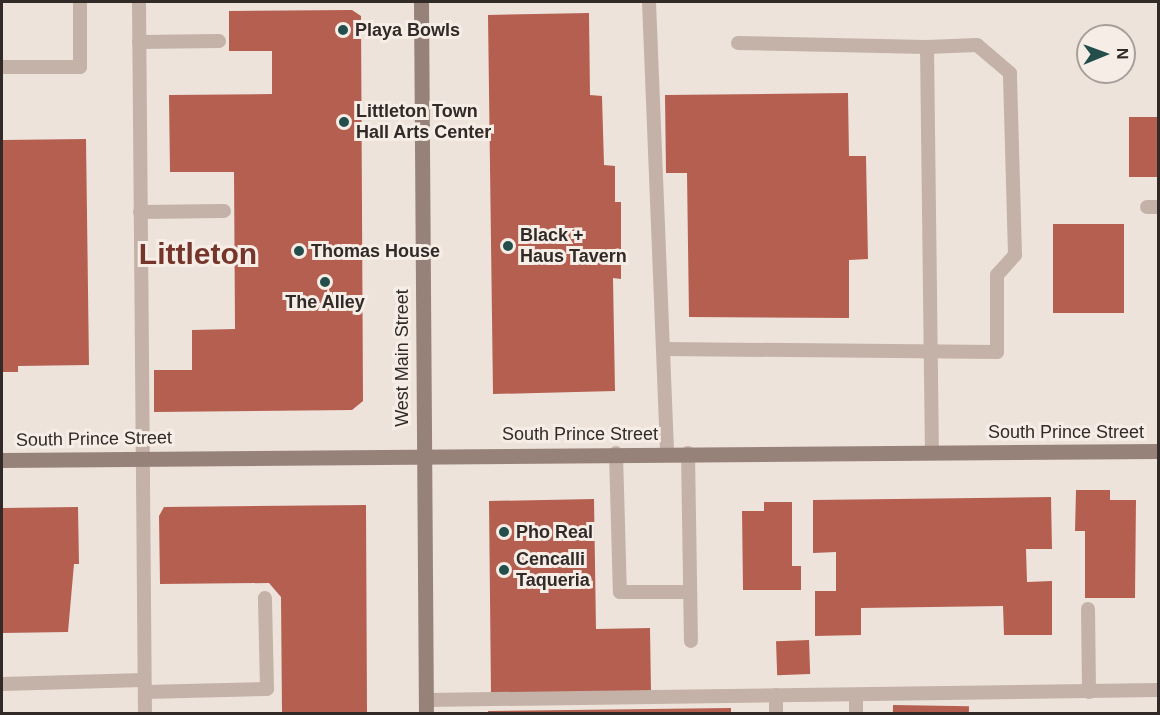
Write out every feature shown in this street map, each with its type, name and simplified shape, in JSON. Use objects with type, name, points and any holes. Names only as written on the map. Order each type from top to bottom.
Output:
[{"type":"street","name":"West Main Street","points":[[421,2],[422,454],[426,707]]},
{"type":"street","name":"South Prince Street","points":[[2,460],[422,454],[1158,451]]},
{"type":"lane","points":[[2,68],[80,67],[80,2]]},
{"type":"lane","points":[[139,2],[141,458],[145,714]]},
{"type":"lane","points":[[649,2],[667,453]]},
{"type":"lane","points":[[139,42],[219,41]]},
{"type":"lane","points":[[663,349],[997,352],[997,275],[1015,255],[1010,73],[977,45],[927,47],[738,44]]},
{"type":"lane","points":[[927,47],[932,452]]},
{"type":"lane","points":[[140,212],[224,211]]},
{"type":"lane","points":[[616,453],[620,592],[690,592]]},
{"type":"lane","points":[[688,453],[691,641]]},
{"type":"lane","points":[[2,684],[267,689],[265,598]]},
{"type":"lane","points":[[1088,609],[1089,692]]},
{"type":"lane","points":[[426,707],[776,695],[1158,690]]},
{"type":"lane","points":[[856,694],[856,714]]},
{"type":"lane","points":[[776,695],[776,714]]},
{"type":"building","name":"Thomas House","points":[[352,10],[361,16],[363,401],[352,410],[154,412],[154,370],[192,370],[192,330],[235,329],[234,172],[170,172],[169,95],[272,94],[272,51],[229,51],[229,11]]},
{"type":"building","points":[[589,13],[590,95],[602,96],[604,165],[615,166],[615,202],[621,202],[621,279],[613,278],[615,391],[493,394],[488,15]]},
{"type":"building","points":[[848,93],[849,156],[866,156],[868,259],[849,260],[849,318],[689,317],[687,173],[666,173],[665,95]]},
{"type":"building","points":[[1129,117],[1158,117],[1158,177],[1129,177]]},
{"type":"building","points":[[86,139],[89,365],[18,366],[18,372],[2,372],[2,140]]},
{"type":"building","points":[[1053,224],[1124,224],[1124,313],[1053,313]]},
{"type":"building","points":[[1076,490],[1110,490],[1110,500],[1136,500],[1135,598],[1085,598],[1085,531],[1075,531]]},
{"type":"building","points":[[1051,497],[1052,549],[1026,549],[1027,582],[1052,581],[1052,635],[1004,635],[1003,606],[861,608],[861,635],[815,636],[815,591],[836,591],[836,552],[813,553],[813,500]]},
{"type":"building","points":[[594,499],[596,629],[650,628],[651,693],[491,695],[489,501]]},
{"type":"building","points":[[764,502],[792,502],[792,566],[801,566],[801,590],[743,590],[742,511],[764,511]]},
{"type":"building","points":[[366,505],[367,714],[282,714],[281,597],[269,583],[160,584],[159,516],[164,507]]},
{"type":"building","points":[[78,507],[79,564],[74,564],[68,632],[2,633],[2,508]]},
{"type":"building","points":[[809,640],[810,674],[777,675],[776,641]]},
{"type":"building","points":[[893,705],[969,706],[969,714],[893,714]]},
{"type":"building","points":[[731,708],[731,714],[488,714],[488,711]]},
{"type":"place","name":"Playa Bowls","points":[[343,30]]},
{"type":"place","name":"Littleton Town Hall Arts Center","points":[[344,122]]},
{"type":"place","name":"Black + Haus Tavern","points":[[508,246]]},
{"type":"place","name":"Thomas House","points":[[299,251]]},
{"type":"place","name":"The Alley","points":[[325,282]]},
{"type":"place","name":"Pho Real","points":[[504,532]]},
{"type":"place","name":"Cencalli Taqueria","points":[[504,570]]},
{"type":"district","name":"Littleton","points":[[198,254]]}]
